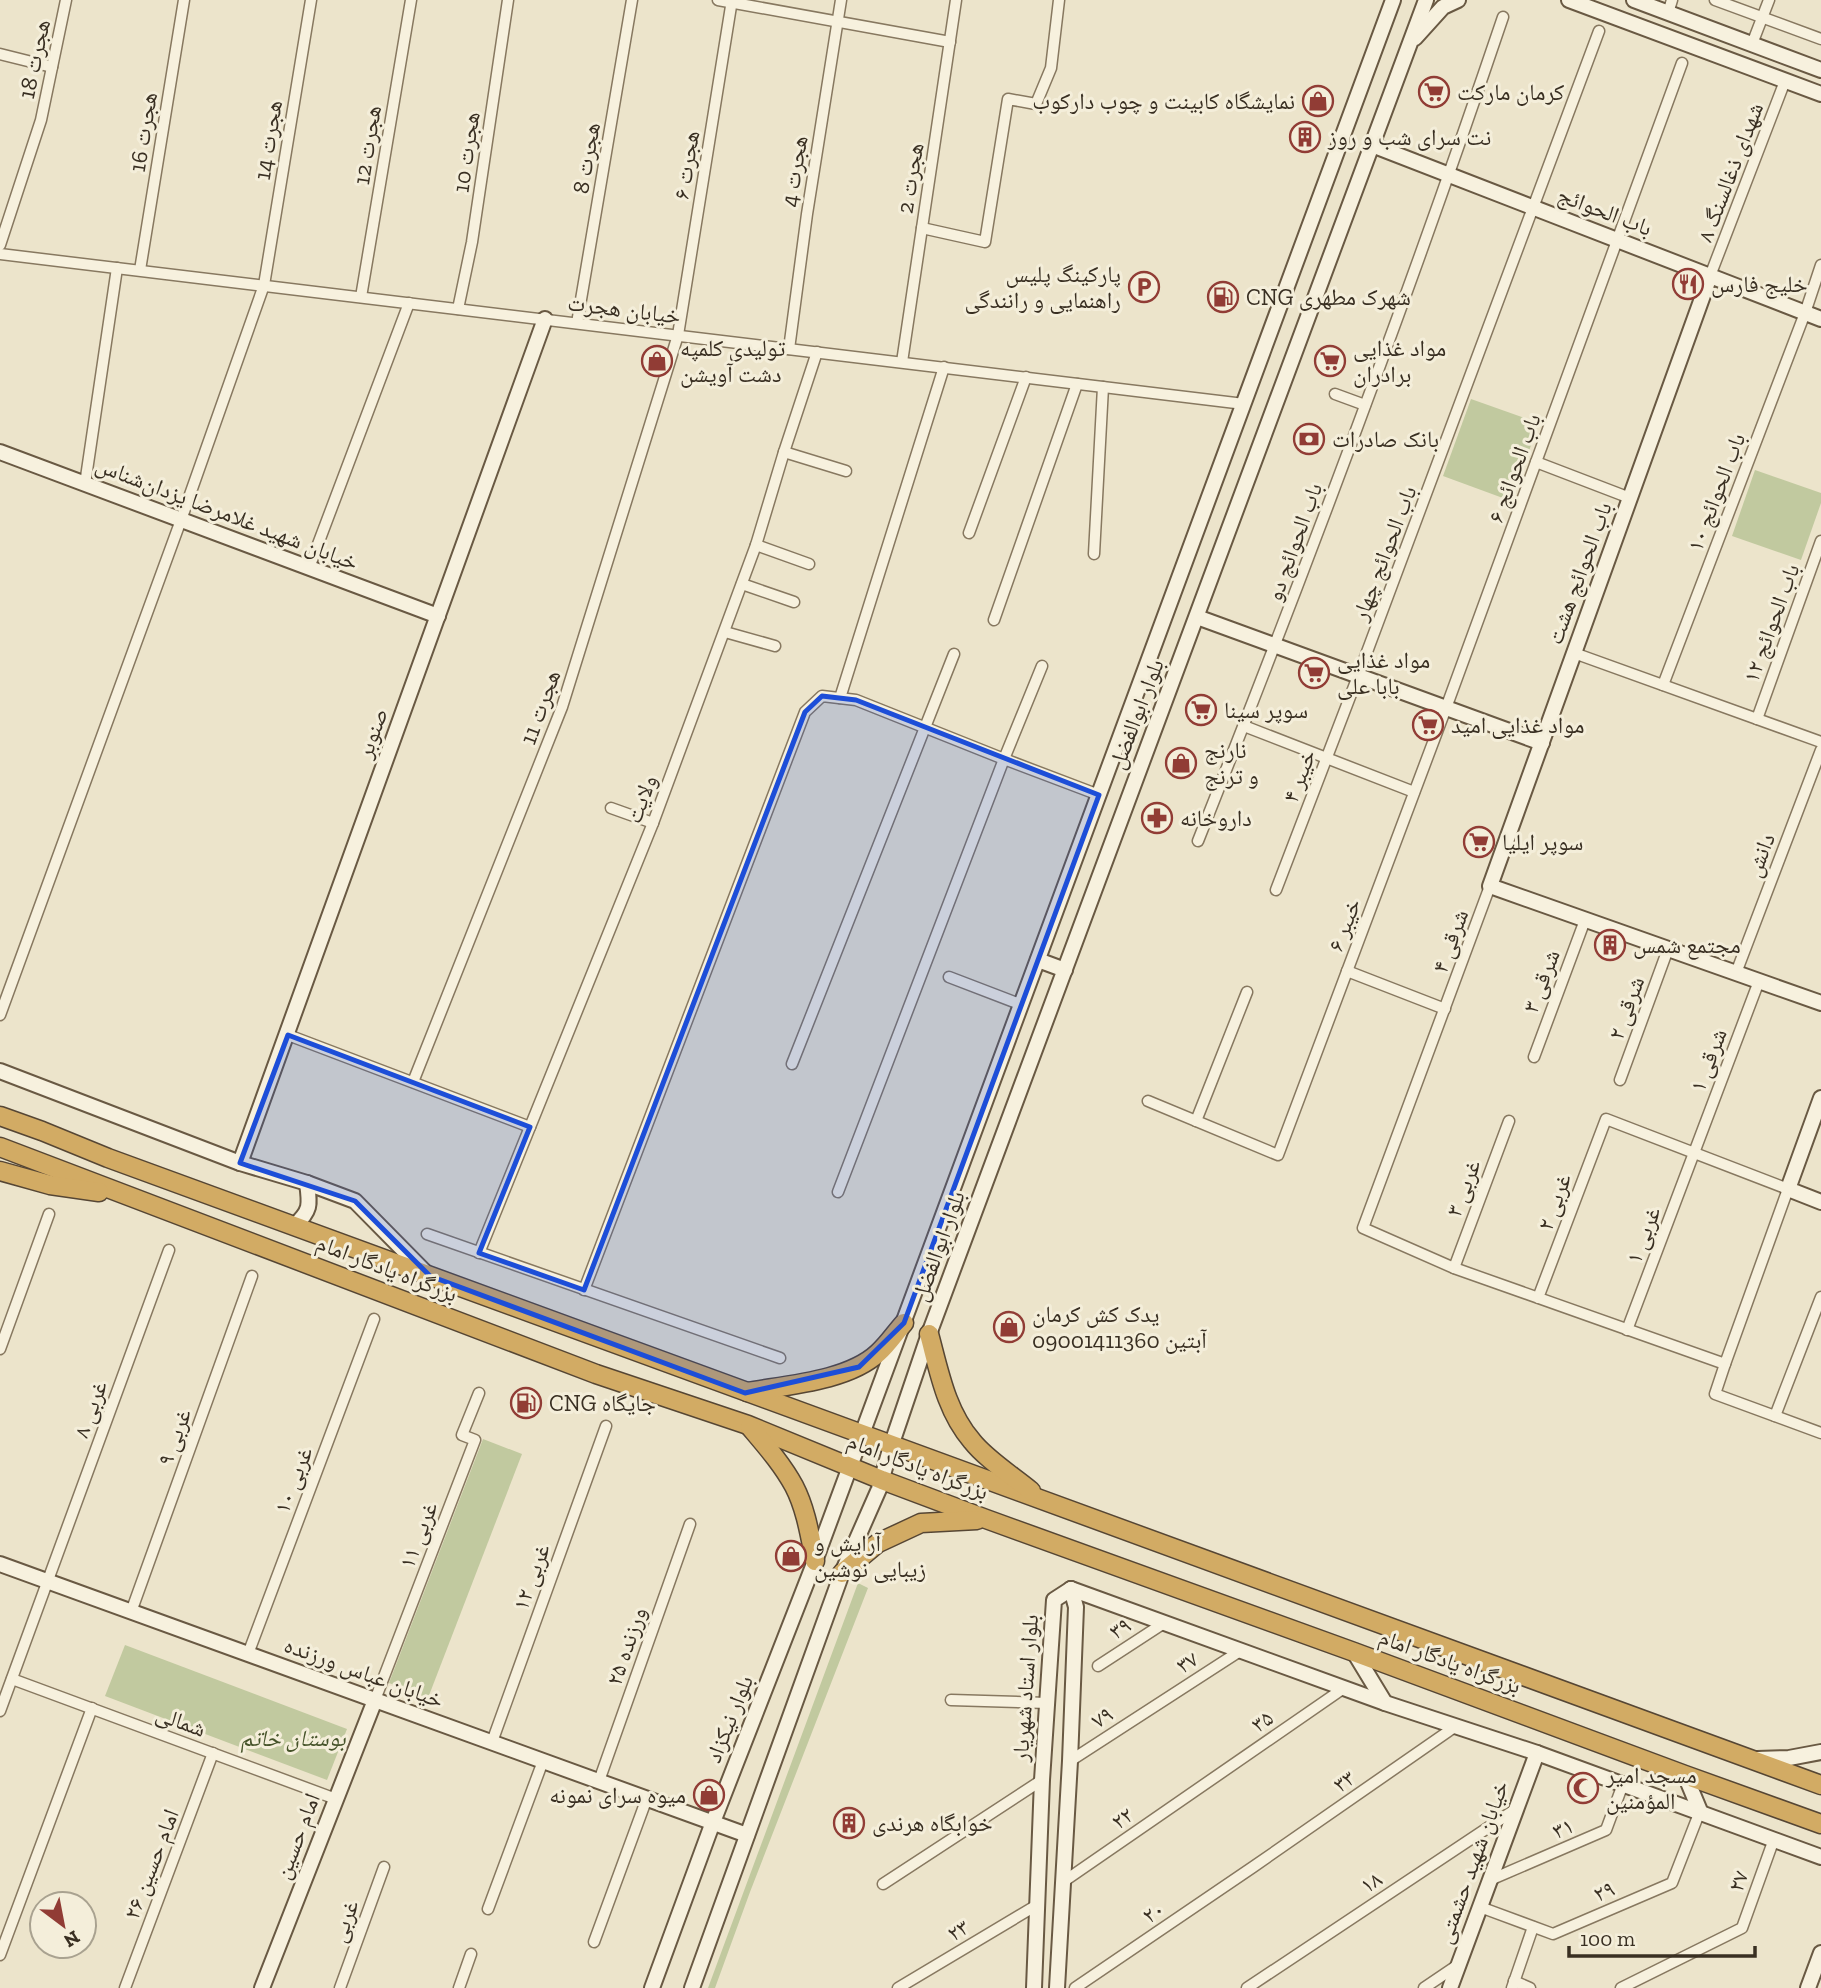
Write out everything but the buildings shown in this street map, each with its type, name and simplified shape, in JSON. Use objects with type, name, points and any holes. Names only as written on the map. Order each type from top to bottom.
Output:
[{"type":"highway","points":[[0,1105],[42,1130]]},
{"type":"highway","name":"بزرگراه یادگار امام","points":[[0,1116],[745,1393],[1821,1784]]},
{"type":"highway","name":"بزرگراه یادگار امام","points":[[0,1147],[596,1374],[748,1425],[986,1519],[1821,1824]]},
{"type":"highway","points":[[0,1171],[50,1185],[135,1198]]},
{"type":"highway","points":[[745,1393],[838,1375],[859,1367],[878,1353],[904,1323]]},
{"type":"highway","points":[[929,1334],[942,1386],[960,1426],[973,1443],[1041,1500]]},
{"type":"highway","points":[[748,1425],[778,1461],[794,1487],[805,1514],[816,1561]]},
{"type":"highway","points":[[842,1573],[878,1543],[921,1523],[986,1519]]},
{"type":"street","name":"هجرت 18","points":[[0,246],[41,120],[66,0]]},
{"type":"street","name":"هجرت 16","points":[[140,270],[184,0]]},
{"type":"street","name":"هجرت 14","points":[[0,1014],[264,285],[311,0]]},
{"type":"street","name":"هجرت 12","points":[[361,297],[411,0]]},
{"type":"street","name":"هجرت 10","points":[[458,309],[472,242],[508,0]]},
{"type":"street","name":"هجرت 8","points":[[577,323],[632,0]]},
{"type":"street","points":[[718,0],[950,42]]},
{"type":"street","name":"هجرت 4","points":[[789,349],[841,0]]},
{"type":"street","name":"هجرت 2","points":[[902,362],[956,0]]},
{"type":"street","points":[[922,228],[985,242],[1008,99],[1036,103],[1051,68],[1059,0]]},
{"type":"street","name":"بلوار ابوالفضل","points":[[850,1467],[1393,0]]},
{"type":"street","name":"بلوار ابوالفضل","points":[[883,1480],[891,1446],[929,1334],[1426,0]]},
{"type":"street","points":[[1410,44],[1443,7],[1458,0]]},
{"type":"street","points":[[1569,0],[1821,94]]},
{"type":"street","points":[[1634,0],[1670,6],[1752,44],[1821,70]]},
{"type":"street","points":[[1715,0],[1821,39]]},
{"type":"street","points":[[1752,44],[1769,0]]},
{"type":"street","name":"هجرت ۶","points":[[678,335],[732,1]]},
{"type":"street","name":"باب الحوائج دو","points":[[1198,841],[1276,646],[1450,175],[1503,17]]},
{"type":"street","name":"باب الحوائج چهار","points":[[1358,676],[1599,31]]},
{"type":"street","points":[[0,54],[52,67]]},
{"type":"street","name":"باب الحوائج ۶","points":[[1446,708],[1682,63]]},
{"type":"street","name":"شهدای ذغالسنگ ۸","points":[[1710,276],[1785,81]]},
{"type":"street","name":"باب الحوائج","points":[[1372,145],[1821,319]]},
{"type":"street","name":"خیابان هجرت","points":[[0,254],[1244,404]]},
{"type":"street","name":"باب الحوائج ۱۰","points":[[1663,685],[1821,265]]},
{"type":"street","points":[[85,484],[117,268]]},
{"type":"street","name":"باب الحوائج هشت","points":[[1490,886],[1710,276]]},
{"type":"street","points":[[309,568],[409,303]]},
{"type":"street","name":"صنوبر","points":[[240,1163],[545,319]]},
{"type":"street","name":"هجرت 11","points":[[413,1082],[562,707],[678,335]]},
{"type":"street","name":"ولایت","points":[[479,1253],[653,823],[756,545],[817,352]]},
{"type":"street","points":[[840,698],[944,367]]},
{"type":"street","points":[[969,533],[1026,377]]},
{"type":"street","points":[[994,620],[1077,383]]},
{"type":"street","points":[[1094,554],[1102,387]]},
{"type":"street","points":[[1335,394],[1365,405]]},
{"type":"street","name":"خیابان شهید غلامرضا یزدان‌شناس","points":[[0,452],[438,616]]},
{"type":"street","points":[[784,452],[846,471]]},
{"type":"street","points":[[1536,462],[1630,498]]},
{"type":"street","name":"باب الحوائج ۱۲","points":[[1757,719],[1821,541]]},
{"type":"street","points":[[756,545],[809,564]]},
{"type":"street","points":[[741,584],[794,602]]},
{"type":"street","points":[[1197,617],[1542,743]]},
{"type":"street","points":[[724,632],[775,646]]},
{"type":"street","points":[[1574,653],[1821,742]]},
{"type":"street","points":[[792,1064],[954,654]]},
{"type":"street","points":[[838,1192],[1042,666]]},
{"type":"street","name":"خیبر ۴","points":[[1276,890],[1358,676]]},
{"type":"street","points":[[584,1290],[805,712],[822,696],[856,700],[1099,795]]},
{"type":"street","name":"خیبر ۶","points":[[1196,1121],[1278,1155],[1446,708]]},
{"type":"street","points":[[1244,726],[1414,792]]},
{"type":"street","name":"دانش","points":[[1736,973],[1821,750]]},
{"type":"street","points":[[611,808],[653,823]]},
{"type":"street","points":[[1490,886],[1821,1003]]},
{"type":"street","name":"۴ شرقی","points":[[1454,1268],[1363,1228],[1490,886]]},
{"type":"street","name":"۳ شرقی","points":[[1534,1057],[1585,920]]},
{"type":"street","name":"۲ شرقی","points":[[1620,1080],[1668,949]]},
{"type":"street","points":[[1038,960],[1065,970]]},
{"type":"street","points":[[1347,971],[1445,1009]]},
{"type":"street","points":[[949,977],[1021,1004]]},
{"type":"street","name":"۱ شرقی","points":[[1694,1153],[1759,981]]},
{"type":"street","points":[[1148,1101],[1196,1121],[1247,992]]},
{"type":"street","points":[[288,1035],[530,1127]]},
{"type":"street","points":[[0,1071],[240,1163],[355,1201],[430,1276]]},
{"type":"street","points":[[1821,1098],[1715,1394],[1821,1433]]},
{"type":"street","name":"۲ غربی","points":[[1538,1298],[1605,1119],[1694,1153]]},
{"type":"street","name":"۳ غربی","points":[[1454,1268],[1509,1121]]},
{"type":"street","points":[[1694,1153],[1821,1202]]},
{"type":"street","name":"۱ غربی","points":[[1628,1330],[1694,1153]]},
{"type":"street","points":[[294,1226],[305,1216],[310,1204],[307,1183]]},
{"type":"street","points":[[0,1349],[49,1214]]},
{"type":"street","points":[[427,1234],[780,1358]]},
{"type":"street","name":"غربی ۸","points":[[0,1711],[169,1250]]},
{"type":"street","points":[[1454,1268],[1725,1364]]},
{"type":"street","name":"غربی ۹","points":[[131,1612],[252,1276]]},
{"type":"street","points":[[1775,1416],[1821,1297]]},
{"type":"street","name":"غربی ۱۰","points":[[248,1654],[374,1319]]},
{"type":"street","name":"غربی ۱۱","points":[[375,1700],[475,1440],[462,1435],[479,1393]]},
{"type":"street","name":"غربی ۱۲","points":[[492,1742],[606,1426]]},
{"type":"street","name":"بلوار نیکزاد","points":[[652,1988],[850,1467]]},
{"type":"street","points":[[692,1988],[842,1573],[883,1480]]},
{"type":"street","name":"ورزنده ۲۵","points":[[599,1781],[690,1524]]},
{"type":"street","name":"خیابان عباس ورزنده","points":[[0,1564],[747,1835]]},
{"type":"street","points":[[1071,1589],[1385,1703],[1700,1811],[1821,1857]]},
{"type":"street","name":"بلوار استاد شهریار","points":[[1034,1988],[1041,1780],[1054,1600],[1071,1589],[1076,1607],[1057,1988]]},
{"type":"street","name":"۳۹","points":[[1098,1666],[1164,1623]]},
{"type":"street","name":"۳۷","points":[[1155,1706],[1240,1651]]},
{"type":"street","points":[[1354,1652],[1385,1703]]},
{"type":"street","name":"شمالی","points":[[12,1679],[336,1799]]},
{"type":"street","name":"۳۵","points":[[1203,1786],[1344,1688]]},
{"type":"street","name":"امام حسین","points":[[262,1988],[375,1700]]},
{"type":"street","points":[[951,1700],[1072,1702]]},
{"type":"street","name":"۷۹","points":[[1070,1761],[1155,1706]]},
{"type":"street","points":[[0,1955],[92,1708]]},
{"type":"street","name":"۳۳","points":[[1254,1867],[1456,1726]]},
{"type":"street","points":[[1755,1759],[1789,1758],[1821,1752]]},
{"type":"street","name":"امام حسین ۲۶","points":[[125,1988],[213,1753]]},
{"type":"street","name":"خیابان شهید حشمتی","points":[[1450,1988],[1537,1753]]},
{"type":"street","points":[[488,1909],[543,1761]]},
{"type":"street","points":[[1685,1775],[1700,1811]]},
{"type":"street","points":[[883,1884],[1041,1780]]},
{"type":"street","name":"۳۱","points":[[1490,1880],[1606,1830],[1623,1784]]},
{"type":"street","name":"۲۲","points":[[1063,1882],[1203,1786]]},
{"type":"street","points":[[594,1942],[647,1798]]},
{"type":"street","name":"۱۸","points":[[1247,1988],[1516,1809]]},
{"type":"street","name":"۲۹","points":[[1480,1907],[1553,1934],[1672,1883],[1700,1811]]},
{"type":"street","name":"۲۷","points":[[1621,1988],[1742,1928],[1774,1839]]},
{"type":"street","name":"غربی","points":[[340,1988],[384,1867]]},
{"type":"street","name":"۲۰","points":[[1075,1988],[1254,1867]]},
{"type":"street","name":"۲۳","points":[[898,1988],[1037,1905]]},
{"type":"street","points":[[1530,1988],[1513,1985],[1533,1927]]},
{"type":"street","points":[[1808,1988],[1821,1953]]},
{"type":"street","points":[[459,1988],[471,1954]]},
{"type":"street","points":[[1424,1988],[1458,1965]]},
{"type":"highlighted area","points":[[822,696],[856,700],[1099,795],[904,1323],[859,1367],[745,1393],[430,1276],[355,1201],[240,1163],[288,1035],[530,1127],[479,1253],[584,1290],[805,712]]},
{"type":"green space","points":[[1471,399],[1539,423],[1511,501],[1443,476]]},
{"type":"green space","points":[[1755,470],[1821,493],[1821,503],[1801,560],[1732,536]]},
{"type":"green space","points":[[483,1439],[522,1454],[428,1698],[389,1683]]},
{"type":"green space","points":[[858,1583],[868,1588],[715,1988],[708,1988]]},
{"type":"green space","name":"بوستان خاتم","points":[[125,1645],[347,1729],[327,1780],[105,1696]]},
{"type":"place","name":"کرمان مارکت","points":[[1434,92]]},
{"type":"place","name":"نمایشگاه کابینت و چوب دارکوب","points":[[1318,101]]},
{"type":"place","name":"نت سرای شب و روز","points":[[1305,137]]},
{"type":"place","name":"خلیج فارس","points":[[1688,284]]},
{"type":"place","name":"پارکینگ پلیس راهنمایی و رانندگی","points":[[1144,287]]},
{"type":"place","name":"CNG شهرک مطهری","points":[[1223,297]]},
{"type":"place","name":"تولیدی کلمپه دشت آویشن","points":[[657,361]]},
{"type":"place","name":"مواد غذایی برادران","points":[[1330,361]]},
{"type":"place","name":"بانک صادرات","points":[[1309,439]]},
{"type":"place","name":"مواد غذایی بابا علی","points":[[1314,673]]},
{"type":"place","name":"سوپر سینا","points":[[1201,710]]},
{"type":"place","name":"مواد غذایی امید","points":[[1428,725]]},
{"type":"place","name":"نارنج و ترنج","points":[[1181,763]]},
{"type":"place","name":"داروخانه","points":[[1157,818]]},
{"type":"place","name":"سوپر ایلیا","points":[[1479,842]]},
{"type":"place","name":"مجتمع شمس","points":[[1610,945]]},
{"type":"place","name":"یدک کش کرمان آبتین 09001411360","points":[[1009,1327]]},
{"type":"place","name":"CNG جایگاه","points":[[526,1403]]},
{"type":"place","name":"آرایش و زیبایی نوشین","points":[[791,1556]]},
{"type":"place","name":"مسجد امیر المؤمنین","points":[[1583,1788]]},
{"type":"place","name":"میوه سرای نمونه","points":[[709,1795]]},
{"type":"place","name":"خوابگاه هرندی","points":[[849,1823]]}]
